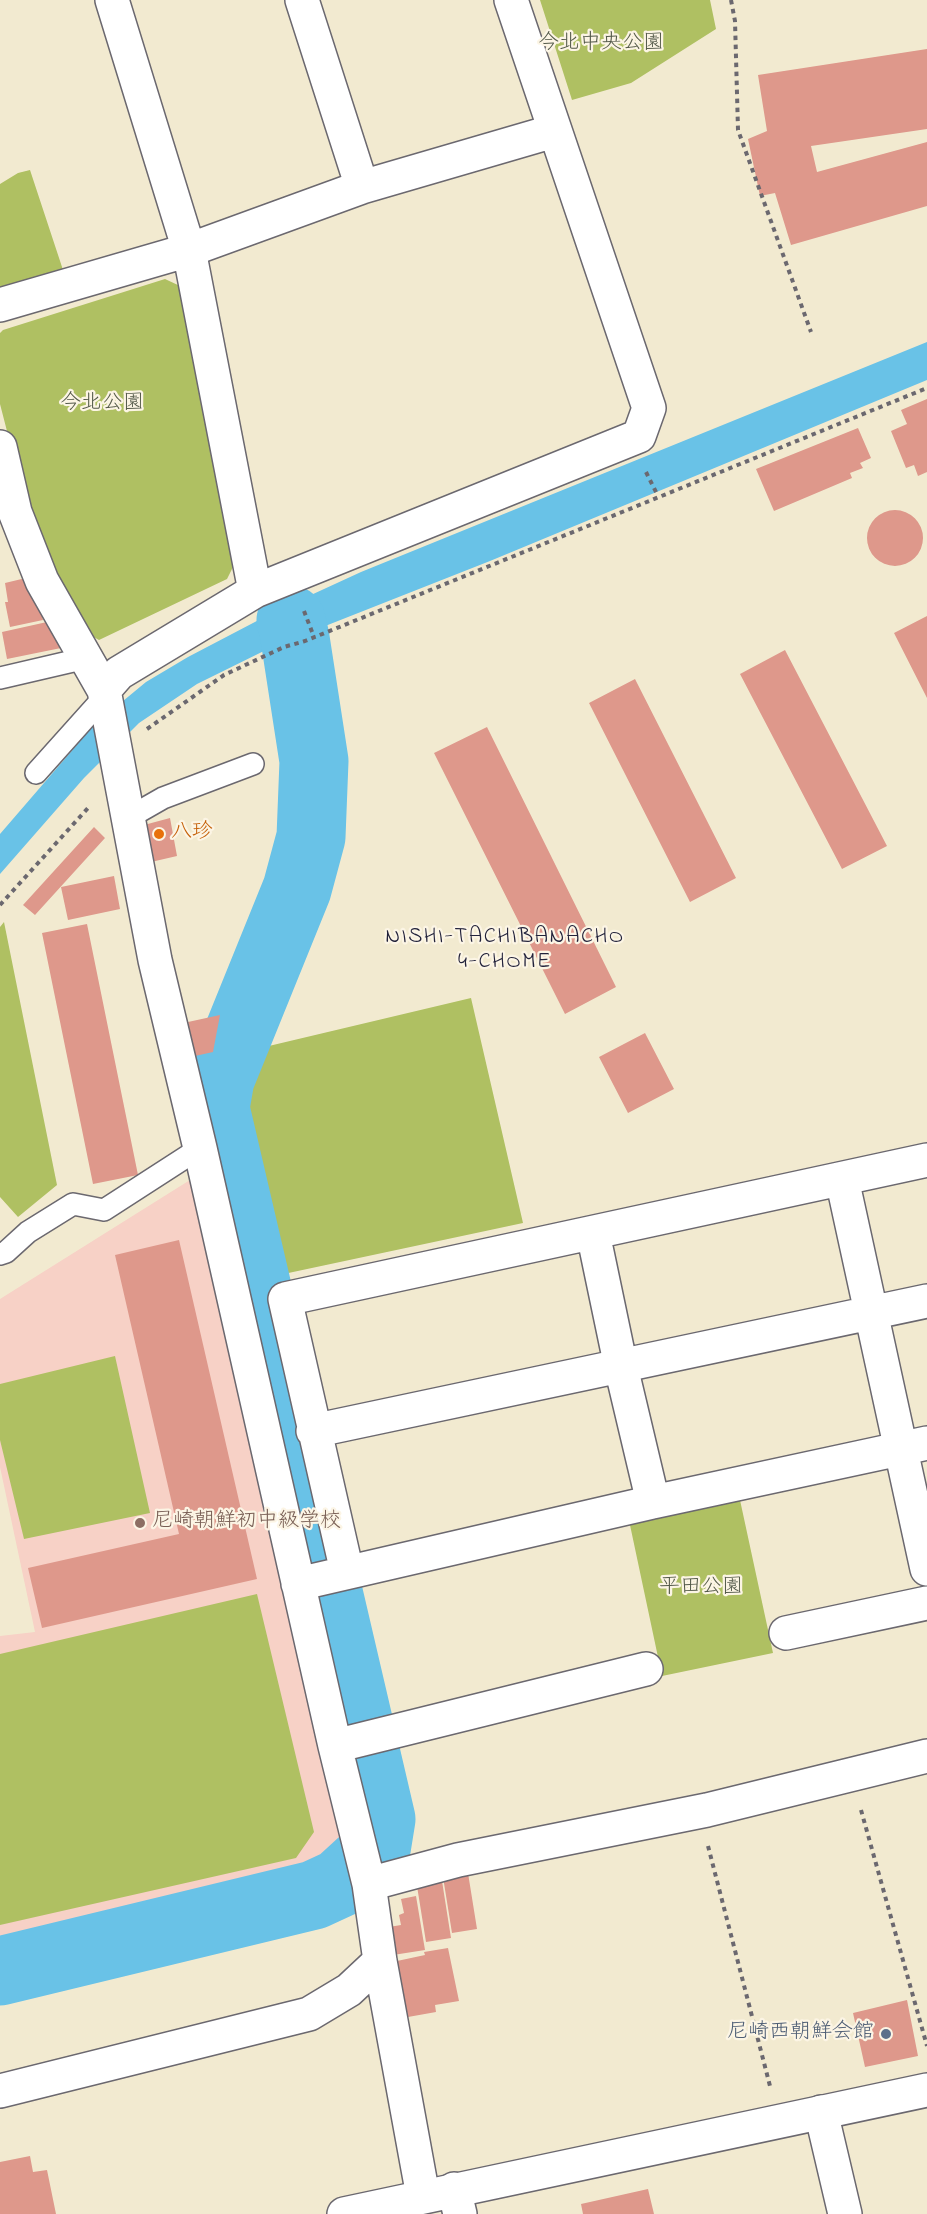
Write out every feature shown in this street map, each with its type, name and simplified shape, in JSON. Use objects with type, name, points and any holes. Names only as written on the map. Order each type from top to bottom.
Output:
[{"type":"street","points":[[112,0],[189,250],[255,591]]},
{"type":"street","points":[[302,0],[362,187]]},
{"type":"street","points":[[105,696],[119,673],[255,591],[639,436],[649,408],[511,0]]},
{"type":"street","points":[[0,306],[189,250],[362,187],[554,131]]},
{"type":"street","points":[[0,447],[6,504],[42,581],[105,696],[155,960],[200,1148],[323,1578],[352,1742],[360,1843],[369,1884],[380,1961],[446,2200]]},
{"type":"street","points":[[323,1578],[313,1431],[285,1299],[927,1160]]},
{"type":"street","points":[[842,1179],[871,1314],[914,1446],[927,1569]]},
{"type":"street","points":[[593,1233],[621,1367],[653,1502]]},
{"type":"street","points":[[313,1431],[927,1301]]},
{"type":"street","points":[[323,1578],[653,1502],[914,1446]]},
{"type":"street","points":[[786,1633],[927,1603]]},
{"type":"street","points":[[352,1742],[646,1669]]},
{"type":"street","points":[[369,1884],[458,1860],[698,1811],[927,1756]]},
{"type":"street","points":[[0,2091],[309,2014],[349,1990],[380,1961]]},
{"type":"street","points":[[344,2214],[446,2200],[778,2121],[927,2090]]},
{"type":"street","points":[[821,2112],[845,2214]]},
{"type":"lane","points":[[0,678],[86,658]]},
{"type":"lane","points":[[36,773],[105,696]]},
{"type":"lane","points":[[128,818],[163,798],[253,764]]},
{"type":"lane","points":[[0,1254],[6,1252],[28,1232],[73,1204],[104,1210],[200,1148]]},
{"type":"path","points":[[731,0],[735,21],[738,130],[811,332]]},
{"type":"path","points":[[284,647],[305,641],[927,388]]},
{"type":"path","points":[[851,1774],[927,2046]]},
{"type":"path","points":[[698,1811],[778,2121]]},
{"type":"shaded area","name":"尼崎朝鮮初中級学校","points":[[190,1180],[345,1854],[339,1869],[319,1883],[0,1957],[0,1636],[35,1632],[0,1467],[0,1299]]},
{"type":"green space","name":"今北中央公園","points":[[540,0],[710,0],[716,29],[631,83],[572,100]]},
{"type":"green space","points":[[30,170],[63,270],[0,289],[0,184],[18,173]]},
{"type":"green space","name":"今北公園","points":[[165,279],[180,286],[236,561],[227,579],[99,640],[85,632],[48,571],[25,501],[0,404],[0,333],[3,330]]},
{"type":"green space","points":[[4,922],[57,1185],[18,1217],[0,1197],[0,927]]},
{"type":"green space","points":[[471,998],[523,1223],[279,1275],[238,1092],[252,1050]]},
{"type":"green space","points":[[115,1356],[150,1513],[24,1539],[0,1440],[0,1384]]},
{"type":"green space","name":"平田公園","points":[[740,1500],[773,1653],[662,1676],[630,1525]]},
{"type":"green space","points":[[257,1594],[314,1832],[296,1858],[0,1925],[0,1654]]},
{"type":"water","points":[[927,342],[927,380],[490,561],[272,647],[197,684],[139,723],[84,778],[0,874],[0,834],[94,725],[146,682],[188,657],[274,612],[361,572]]},
{"type":"building","points":[[927,49],[927,129],[811,146],[817,172],[927,142],[927,206],[791,245],[775,193],[760,196],[748,139],[767,131],[758,75]]},
{"type":"building","points":[[927,399],[927,472],[918,476],[914,465],[906,468],[891,431],[907,424],[901,410]]},
{"type":"building","points":[[858,428],[871,458],[860,463],[863,468],[850,473],[852,478],[774,511],[756,469]]},
{"type":"building","points":[[890,510],[900,510],[915,518],[921,527],[923,538],[921,549],[915,558],[900,566],[890,566],[879,561],[872,554],[867,543],[867,533],[872,522],[879,515]]},
{"type":"building","points":[[30,577],[38,596],[43,620],[10,627],[5,602],[8,602],[5,583]]},
{"type":"building","points":[[927,616],[927,698],[894,633]]},
{"type":"building","points":[[56,620],[61,648],[7,659],[2,632]]},
{"type":"building","points":[[785,650],[887,846],[842,869],[740,674]]},
{"type":"building","points":[[635,679],[736,878],[690,902],[589,703]]},
{"type":"building","points":[[487,727],[616,987],[565,1014],[434,753]]},
{"type":"building","points":[[170,818],[177,856],[151,862],[144,825]]},
{"type":"building","points":[[94,827],[105,838],[35,915],[23,905]]},
{"type":"building","points":[[114,876],[120,909],[68,920],[61,887]]},
{"type":"building","points":[[87,924],[138,1175],[93,1184],[42,933]]},
{"type":"building","points":[[220,1015],[213,1052],[195,1056],[188,1022]]},
{"type":"building","points":[[645,1033],[674,1089],[628,1113],[599,1057]]},
{"type":"building","points":[[179,1240],[257,1579],[42,1628],[28,1568],[179,1534],[115,1255]]},
{"type":"building","points":[[468,1873],[477,1929],[452,1933],[443,1877]]},
{"type":"building","points":[[442,1881],[451,1938],[426,1942],[417,1886]]},
{"type":"building","points":[[416,1896],[425,1950],[393,1955],[389,1927],[401,1925],[399,1915],[404,1913],[401,1899]]},
{"type":"building","points":[[448,1948],[459,2001],[435,2005],[436,2012],[408,2017],[397,1961],[425,1955],[424,1952]]},
{"type":"building","name":"尼崎西朝鮮会館","points":[[907,2000],[918,2056],[865,2067],[853,2013]]},
{"type":"building","points":[[30,2156],[33,2172],[47,2170],[56,2214],[0,2214],[0,2162]]},
{"type":"building","points":[[648,2189],[654,2214],[583,2214],[581,2204]]},
{"type":"waterway","points":[[0,1971],[314,1895],[340,1883],[376,1850],[381,1819],[215,1108],[220,1079],[297,889],[311,837],[314,761],[291,620]]},
{"type":"place","name":"八珍","points":[[159,834]]},
{"type":"place","name":"尼崎朝鮮初中級学校","points":[[140,1523]]},
{"type":"place","name":"尼崎西朝鮮会館","points":[[886,2034]]},
{"type":"district","name":"NISHI-TACHIBANACHO 4-CHOME","points":[[505,950]]}]
